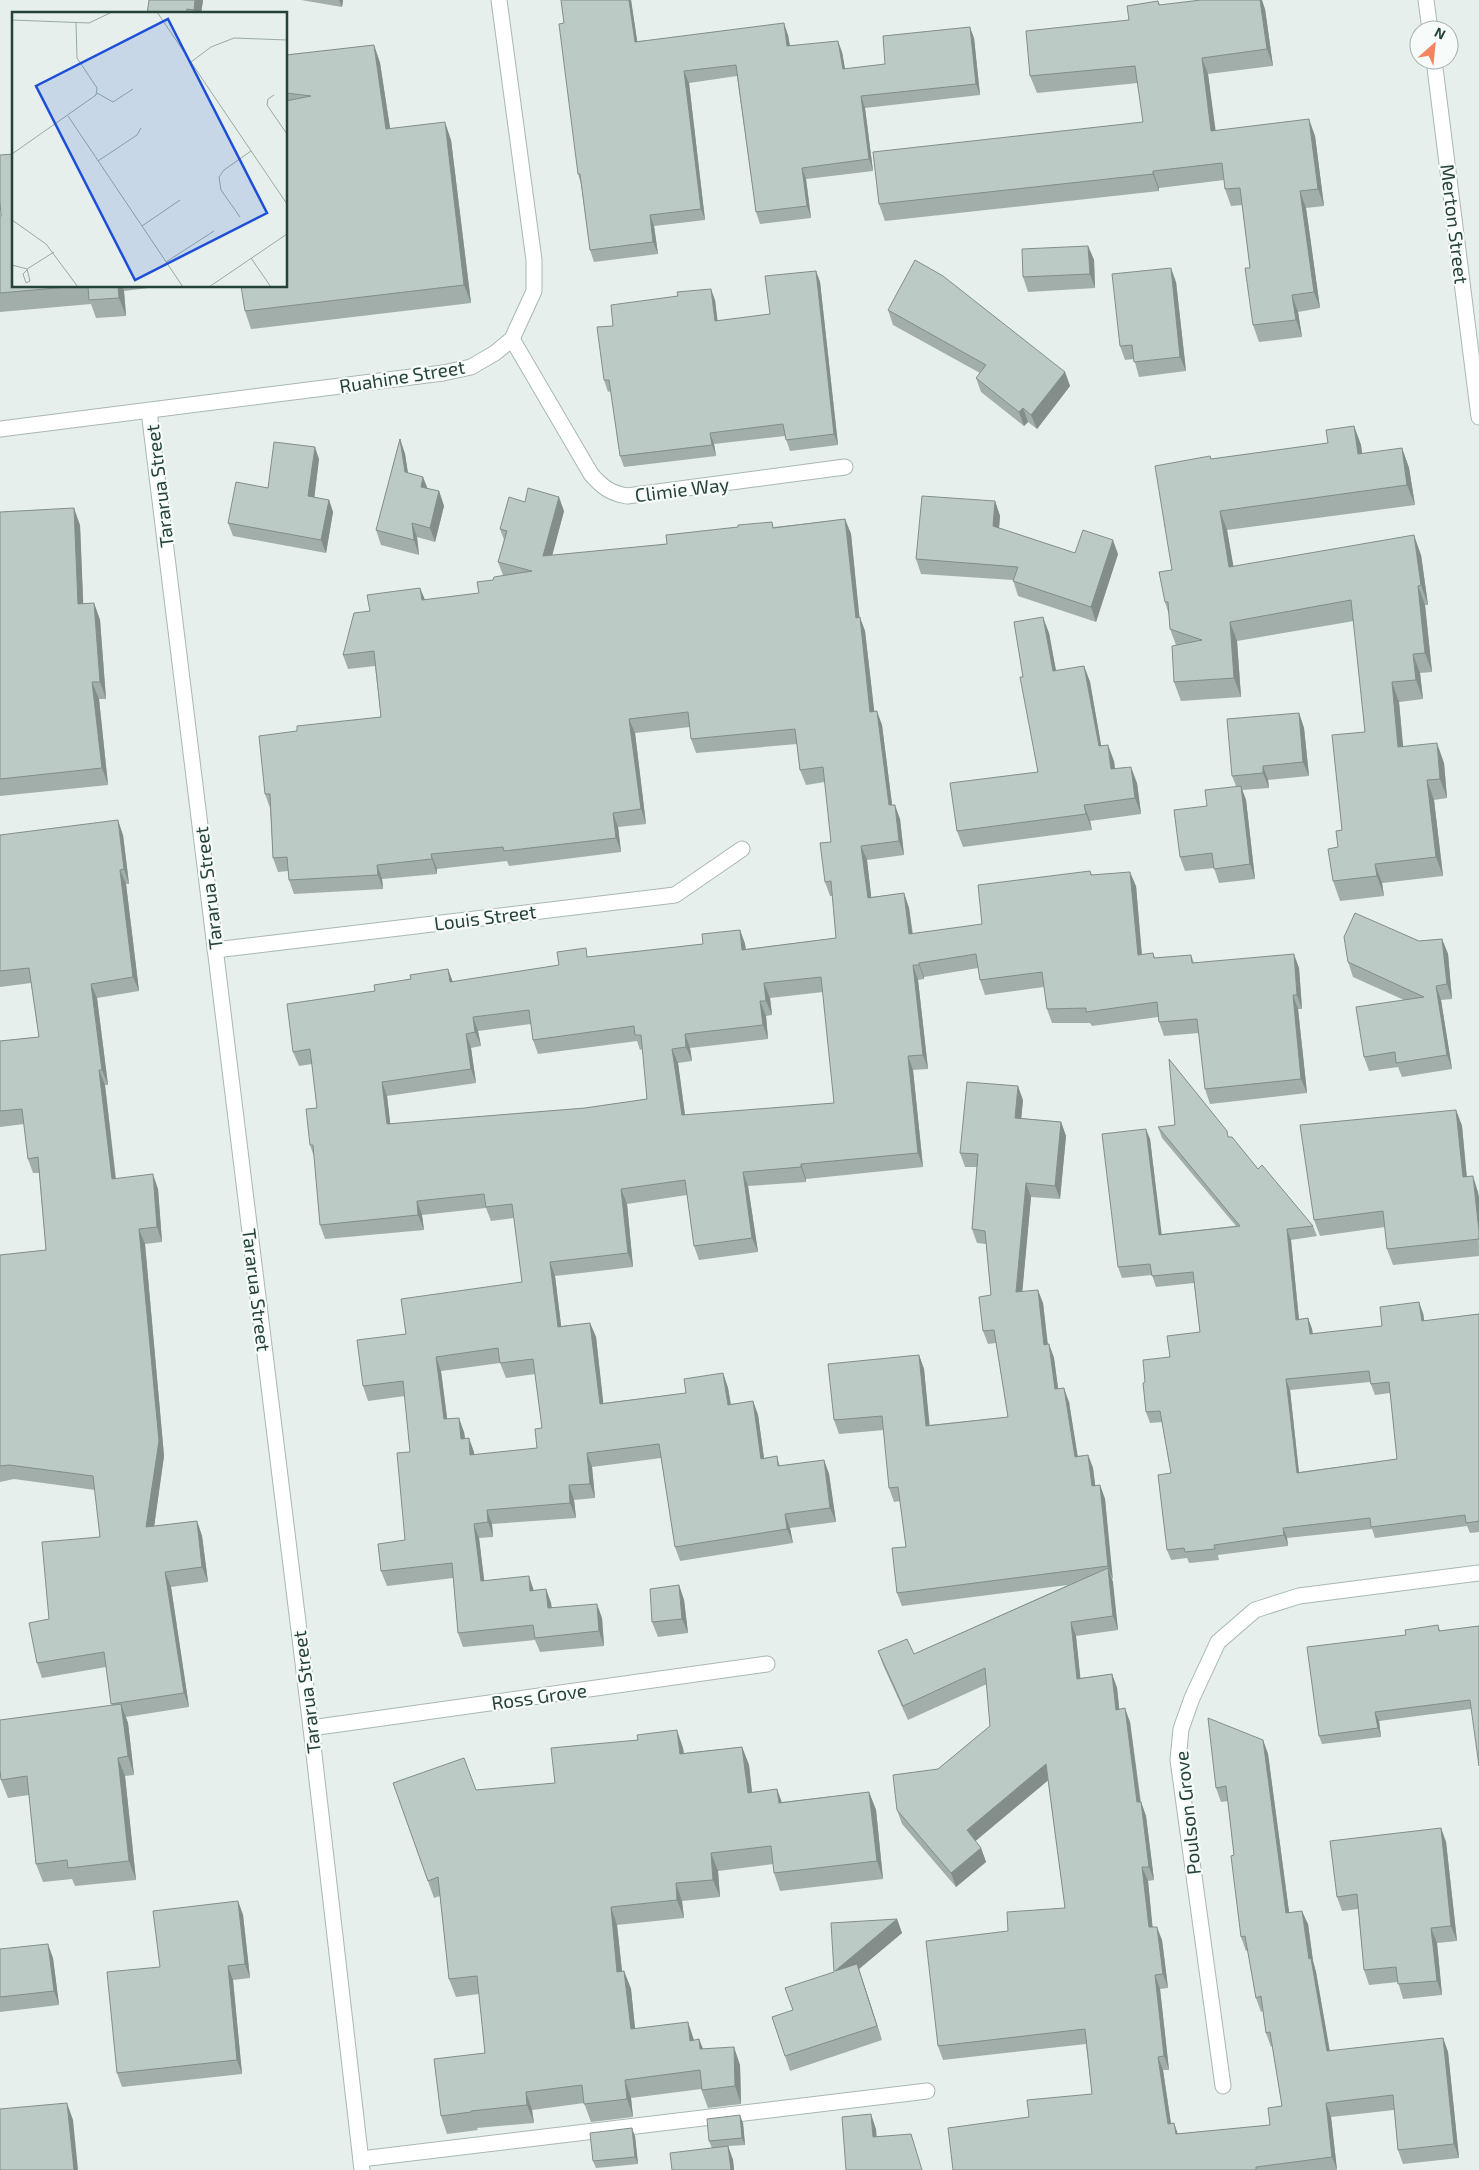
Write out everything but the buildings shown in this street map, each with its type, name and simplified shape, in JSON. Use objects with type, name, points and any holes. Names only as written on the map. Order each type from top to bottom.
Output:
[{"type":"street","name":"Ruahine Street","points":[[0,429],[452,371],[472,367],[495,353],[512,339],[534,291],[534,260],[499,0]]},
{"type":"street","points":[[1426,0],[1429,20]]},
{"type":"street","name":"Merton Street","points":[[1435,70],[1479,417]]},
{"type":"street","name":"Climie Way","points":[[512,339],[592,474],[602,486],[614,494],[627,496],[846,466]]},
{"type":"street","name":"Tararua Street","points":[[150,410],[311,1728],[362,2165]]},
{"type":"street","name":"Louis Street","points":[[215,950],[674,894],[742,849]]},
{"type":"street","name":"Poulson Grove","points":[[1223,2086],[1178,1760],[1181,1729],[1192,1698],[1218,1642],[1255,1610],[1299,1596],[1479,1573]]},
{"type":"street","name":"Ross Grove","points":[[311,1728],[767,1664]]},
{"type":"street","points":[[362,2165],[927,2091]]}]
